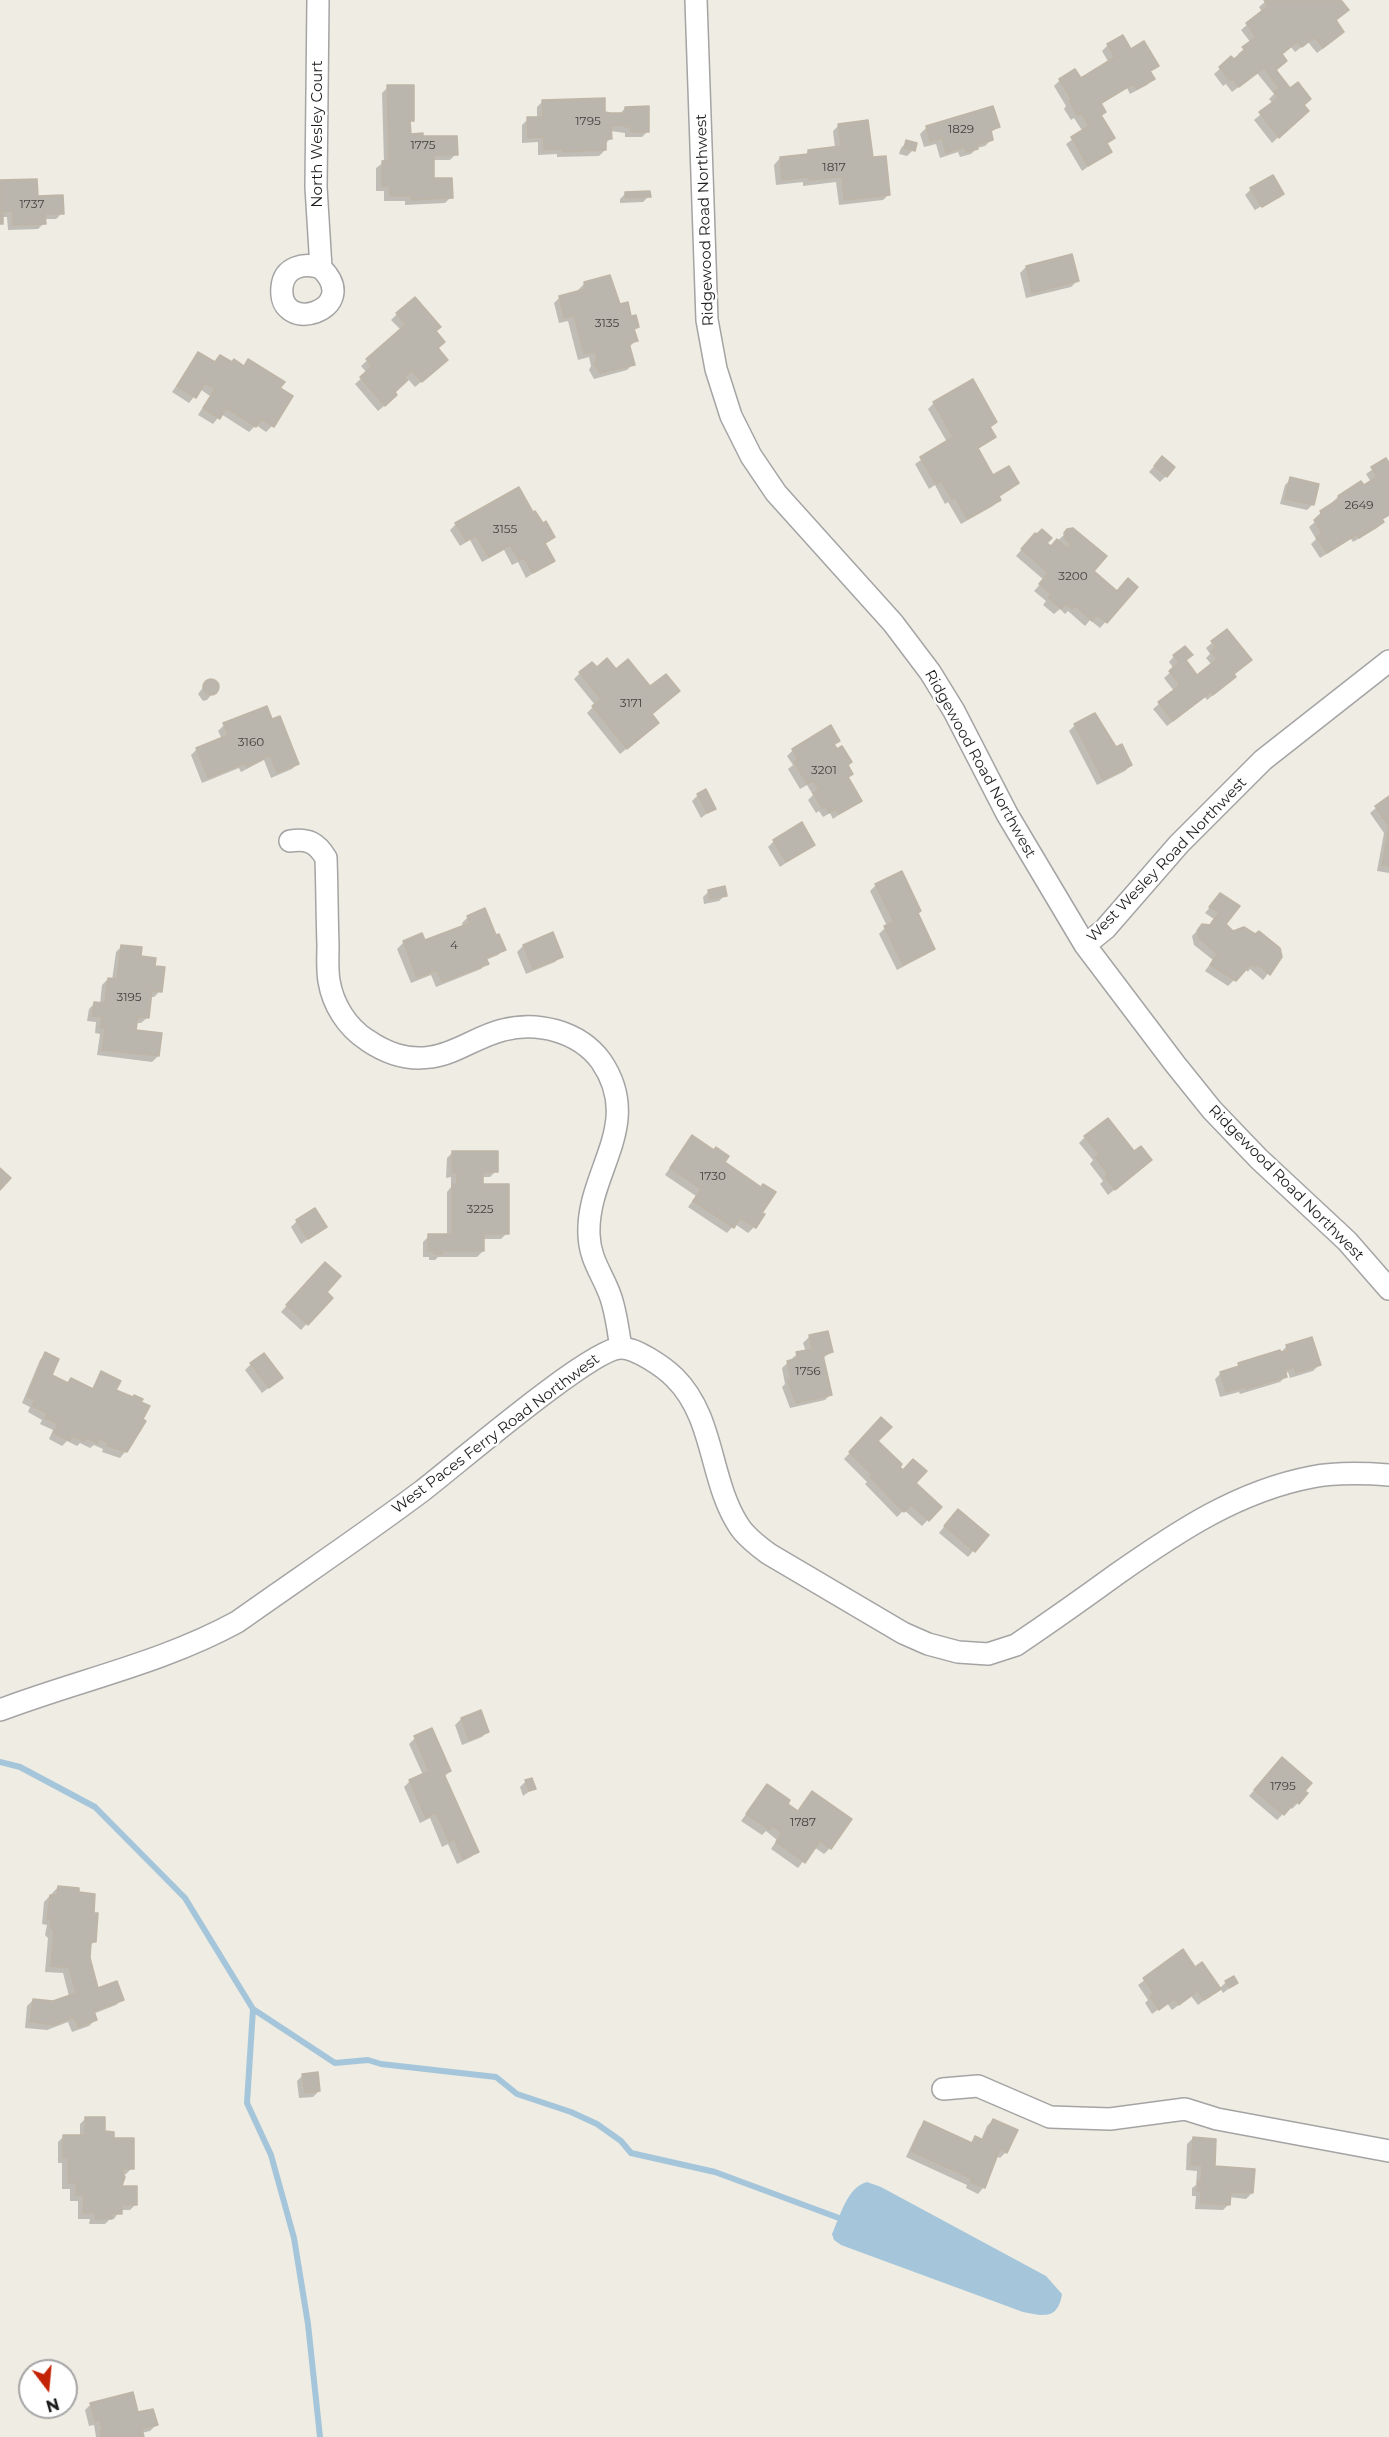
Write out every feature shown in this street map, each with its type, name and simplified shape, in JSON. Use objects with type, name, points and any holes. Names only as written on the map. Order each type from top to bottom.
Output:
[{"type":"street","name":"North Wesley Court","points":[[318,0],[316,187],[321,268]]},
{"type":"street","name":"Ridgewood Road Northwest","points":[[696,0],[708,320],[716,369],[731,416],[751,456],[776,493],[893,623],[930,672],[954,711],[1018,833],[1085,945],[1175,1064],[1212,1110],[1259,1159],[1347,1241],[1389,1289]]},
{"type":"street","name":"West Wesley Road Northwest","points":[[1085,945],[1105,929],[1179,844],[1263,760],[1389,661]]},
{"type":"street","points":[[290,841],[302,839],[311,842],[320,848],[326,858],[329,981],[341,1014],[352,1031],[384,1052],[408,1058],[432,1058],[503,1030],[533,1026],[552,1029],[571,1036],[588,1048],[601,1062],[615,1089],[618,1122],[591,1205],[589,1236],[595,1266],[614,1307],[621,1348],[660,1365],[688,1394],[700,1417],[729,1508],[740,1528],[754,1543],[903,1633],[928,1644],[958,1652],[988,1654],[1016,1645],[1173,1535],[1219,1509],[1276,1486],[1313,1477],[1356,1473],[1389,1475]]},
{"type":"street","name":"West Paces Ferry Road Northwest","points":[[0,1710],[172,1653],[206,1639],[237,1622],[422,1490],[563,1380],[606,1351],[621,1348]]},
{"type":"street","points":[[943,2089],[978,2086],[1050,2117],[1110,2120],[1185,2109],[1217,2119],[1389,2151]]},
{"type":"water","points":[[867,2182],[881,2187],[1046,2276],[1062,2294],[1057,2308],[1043,2315],[1023,2312],[841,2245],[834,2240],[832,2234],[841,2211],[854,2190]]},
{"type":"building","points":[[1264,0],[1341,0],[1349,10],[1336,20],[1344,32],[1323,48],[1315,37],[1302,47],[1297,42],[1282,54],[1287,61],[1276,70],[1290,88],[1298,82],[1311,99],[1304,105],[1309,111],[1279,138],[1259,112],[1278,98],[1274,92],[1279,88],[1264,68],[1239,87],[1232,79],[1230,81],[1219,67],[1231,56],[1234,59],[1245,50],[1242,47],[1256,37],[1246,23],[1268,6]]},
{"type":"building","points":[[1123,35],[1131,49],[1144,41],[1159,66],[1150,71],[1155,79],[1137,89],[1133,84],[1101,103],[1106,112],[1101,115],[1115,138],[1107,143],[1112,152],[1088,166],[1071,137],[1089,126],[1081,113],[1077,115],[1069,101],[1072,100],[1059,79],[1075,69],[1081,78],[1115,57],[1107,44]]},
{"type":"building","points":[[387,85],[414,85],[414,121],[410,121],[411,134],[457,136],[458,155],[434,155],[434,178],[452,178],[453,198],[411,200],[411,196],[390,196],[389,186],[382,186],[382,161],[389,160]]},
{"type":"building","points":[[605,98],[605,112],[610,113],[625,113],[625,107],[649,106],[649,132],[631,132],[631,127],[625,127],[625,125],[611,126],[612,139],[606,139],[606,150],[563,152],[562,149],[544,150],[543,137],[528,138],[527,117],[543,117],[542,100]]},
{"type":"building","points":[[993,106],[1000,127],[991,130],[993,140],[977,145],[978,149],[966,152],[964,147],[946,153],[942,138],[930,142],[926,126]]},
{"type":"building","points":[[868,120],[873,157],[886,156],[890,195],[844,200],[842,177],[782,180],[780,157],[808,154],[808,150],[841,146],[838,124]]},
{"type":"building","points":[[906,140],[917,143],[915,151],[904,148]]},
{"type":"building","points":[[1273,175],[1284,194],[1262,207],[1250,188]]},
{"type":"building","points":[[37,179],[38,196],[63,195],[64,214],[45,214],[46,224],[13,225],[12,211],[3,212],[3,224],[0,224],[0,180]]},
{"type":"building","points":[[650,191],[651,197],[625,198],[625,192]]},
{"type":"building","points":[[1072,254],[1079,281],[1032,293],[1026,266]]},
{"type":"building","points":[[610,275],[620,304],[628,302],[631,316],[636,315],[639,327],[634,329],[638,341],[629,343],[635,365],[600,373],[594,363],[597,359],[595,352],[584,354],[574,316],[564,318],[559,296],[585,289],[584,282]]},
{"type":"building","points":[[415,297],[441,327],[436,331],[445,342],[438,348],[448,360],[422,382],[412,371],[405,377],[408,380],[395,392],[397,395],[385,406],[360,377],[372,366],[366,359],[406,324],[396,313]]},
{"type":"building","points":[[198,352],[215,362],[220,355],[232,362],[234,359],[244,366],[248,359],[285,382],[280,388],[293,396],[274,427],[261,419],[256,427],[226,408],[220,419],[203,408],[215,389],[205,383],[196,398],[177,386]]},
{"type":"building","points":[[973,379],[997,422],[990,427],[996,437],[978,448],[993,475],[1009,466],[1019,483],[999,496],[1001,500],[967,519],[955,497],[952,499],[941,481],[936,484],[920,457],[953,437],[933,402]]},
{"type":"building","points":[[1162,456],[1175,467],[1167,477],[1154,466]]},
{"type":"building","points":[[1386,458],[1389,463],[1389,515],[1382,519],[1384,522],[1359,538],[1357,534],[1327,553],[1316,537],[1322,533],[1314,520],[1322,515],[1320,511],[1339,499],[1338,496],[1361,481],[1364,485],[1377,477],[1371,467]]},
{"type":"building","points":[[1290,477],[1319,484],[1314,505],[1285,499]]},
{"type":"building","points":[[519,487],[533,512],[535,511],[543,523],[546,521],[555,537],[545,543],[555,561],[533,573],[524,558],[519,560],[510,545],[489,557],[476,536],[466,541],[455,523]]},
{"type":"building","points":[[1073,528],[1107,556],[1094,571],[1117,591],[1128,578],[1138,587],[1107,623],[1097,615],[1092,621],[1075,606],[1072,609],[1066,604],[1061,609],[1048,598],[1051,594],[1039,584],[1048,573],[1021,549],[1035,533],[1037,534],[1042,529],[1052,538],[1047,543],[1051,546],[1057,539],[1067,548],[1071,544],[1065,539],[1064,533],[1067,529]]},
{"type":"building","points":[[1227,629],[1252,660],[1234,674],[1236,677],[1213,695],[1211,692],[1173,721],[1158,702],[1180,685],[1169,671],[1179,662],[1173,655],[1185,646],[1193,655],[1186,660],[1197,675],[1217,659],[1211,651],[1216,647],[1211,641]]},
{"type":"building","points":[[607,658],[616,669],[628,659],[650,686],[666,674],[680,691],[652,714],[659,723],[627,749],[592,706],[601,699],[579,672],[592,662],[597,667]]},
{"type":"building","points":[[211,679],[217,681],[219,687],[217,693],[211,695],[205,693],[203,687],[205,681]]},
{"type":"building","points":[[267,706],[272,719],[280,716],[299,764],[277,773],[270,755],[247,767],[245,763],[208,778],[196,748],[228,735],[223,723]]},
{"type":"building","points":[[1095,713],[1116,747],[1122,744],[1132,765],[1103,780],[1074,724]]},
{"type":"building","points":[[831,725],[840,741],[834,744],[837,749],[842,746],[852,762],[848,765],[853,774],[848,777],[862,801],[839,814],[836,809],[829,813],[825,806],[822,808],[813,793],[819,790],[813,781],[807,784],[794,762],[798,759],[792,749]]},
{"type":"building","points":[[706,789],[716,809],[707,813],[697,794]]},
{"type":"building","points":[[1389,796],[1389,827],[1375,806]]},
{"type":"building","points":[[802,822],[815,845],[786,862],[773,840]]},
{"type":"building","points":[[1389,827],[1389,866],[1382,865]]},
{"type":"building","points":[[902,871],[921,911],[918,913],[935,949],[903,965],[884,926],[894,922],[875,884]]},
{"type":"building","points":[[725,886],[727,896],[710,899],[708,890]]},
{"type":"building","points":[[1220,893],[1240,906],[1226,924],[1233,931],[1244,927],[1255,934],[1259,931],[1280,948],[1282,957],[1270,975],[1257,964],[1255,967],[1251,964],[1236,981],[1210,965],[1217,954],[1199,938],[1197,931],[1202,924],[1210,925],[1219,912],[1209,907]]},
{"type":"building","points":[[485,908],[496,935],[499,934],[506,950],[486,958],[489,964],[442,982],[437,970],[417,978],[403,941],[422,933],[425,940],[470,923],[467,916]]},
{"type":"building","points":[[553,932],[563,957],[533,969],[523,945]]},
{"type":"building","points":[[121,945],[142,947],[141,956],[156,958],[155,966],[165,967],[162,992],[152,991],[149,1018],[138,1017],[136,1030],[162,1033],[159,1056],[102,1050],[105,1028],[100,1028],[102,1017],[92,1016],[94,1002],[105,1003],[108,978],[117,979]]},
{"type":"building","points":[[1108,1118],[1134,1151],[1141,1146],[1152,1160],[1115,1190],[1105,1177],[1108,1174],[1095,1157],[1099,1154],[1084,1136]]},
{"type":"building","points":[[692,1135],[714,1150],[716,1147],[729,1156],[725,1162],[761,1187],[763,1184],[776,1192],[762,1213],[765,1214],[756,1228],[740,1218],[734,1228],[693,1201],[701,1189],[670,1168]]},
{"type":"building","points":[[452,1151],[498,1151],[498,1172],[483,1172],[483,1184],[509,1184],[509,1234],[484,1234],[484,1251],[442,1251],[443,1254],[434,1254],[434,1251],[428,1251],[428,1234],[452,1234],[452,1184],[457,1184],[456,1172],[452,1173]]},
{"type":"building","points":[[0,1168],[11,1178],[0,1190]]},
{"type":"building","points":[[315,1208],[327,1227],[308,1239],[296,1220]]},
{"type":"building","points":[[325,1262],[341,1276],[327,1292],[333,1298],[308,1325],[286,1305]]},
{"type":"building","points":[[828,1331],[833,1352],[823,1355],[832,1395],[796,1403],[787,1380],[791,1379],[787,1361],[798,1358],[796,1352],[812,1349],[809,1335]]},
{"type":"building","points":[[1312,1337],[1321,1365],[1296,1373],[1294,1367],[1285,1370],[1287,1377],[1246,1389],[1245,1387],[1226,1392],[1220,1372],[1239,1366],[1238,1363],[1280,1350],[1281,1352],[1288,1351],[1286,1345]]},
{"type":"building","points":[[45,1352],[59,1359],[52,1375],[68,1383],[71,1378],[93,1389],[101,1371],[121,1381],[116,1390],[143,1399],[141,1402],[150,1406],[143,1419],[146,1421],[127,1452],[107,1446],[108,1443],[100,1439],[97,1443],[86,1438],[84,1441],[72,1436],[70,1441],[54,1433],[58,1424],[45,1418],[47,1413],[32,1406],[35,1400],[27,1397]]},
{"type":"building","points":[[264,1353],[283,1378],[269,1388],[250,1363]]},
{"type":"building","points":[[881,1417],[892,1427],[878,1441],[902,1464],[900,1467],[903,1470],[913,1459],[927,1471],[916,1483],[942,1507],[929,1521],[911,1505],[904,1512],[849,1452]]},
{"type":"building","points":[[958,1509],[989,1535],[975,1552],[944,1526]]},
{"type":"building","points":[[481,1710],[489,1732],[469,1740],[461,1718]]},
{"type":"building","points":[[432,1728],[451,1771],[444,1774],[479,1852],[463,1859],[454,1839],[449,1842],[436,1813],[426,1818],[409,1780],[429,1771],[414,1736]]},
{"type":"building","points":[[1282,1757],[1312,1783],[1305,1791],[1308,1793],[1299,1804],[1296,1801],[1284,1815],[1254,1790]]},
{"type":"building","points":[[532,1778],[536,1789],[529,1791],[525,1780]]},
{"type":"building","points":[[767,1784],[790,1800],[788,1804],[798,1811],[812,1791],[852,1819],[831,1849],[820,1841],[805,1863],[776,1842],[782,1833],[772,1826],[769,1830],[746,1814]]},
{"type":"building","points":[[58,1886],[79,1888],[79,1892],[95,1894],[94,1913],[98,1913],[96,1942],[91,1942],[90,1958],[98,1988],[117,1981],[124,2000],[94,2011],[97,2020],[78,2027],[74,2017],[54,2025],[30,2022],[33,1999],[53,2001],[76,1993],[69,1968],[51,1966],[54,1932],[50,1926],[52,1919],[47,1919],[50,1895],[57,1895]]},
{"type":"building","points":[[1183,1949],[1195,1967],[1202,1962],[1221,1989],[1204,2000],[1198,1991],[1179,2005],[1174,1999],[1159,2010],[1150,1996],[1154,1993],[1143,1978]]},
{"type":"building","points":[[1234,1976],[1238,1983],[1229,1988],[1225,1981]]},
{"type":"building","points":[[318,2072],[320,2091],[305,2093],[302,2074]]},
{"type":"building","points":[[85,2117],[105,2117],[105,2131],[114,2132],[114,2138],[134,2138],[134,2169],[122,2169],[125,2177],[122,2186],[137,2186],[137,2205],[122,2205],[122,2214],[112,2214],[112,2219],[95,2219],[95,2213],[83,2213],[84,2195],[76,2195],[76,2183],[68,2183],[68,2157],[63,2158],[63,2135],[85,2135]]},
{"type":"building","points":[[993,2119],[1018,2130],[1007,2153],[1000,2149],[985,2188],[970,2182],[972,2179],[911,2151],[924,2121],[972,2143],[975,2136],[983,2140]]},
{"type":"building","points":[[1193,2137],[1216,2139],[1215,2166],[1255,2169],[1253,2193],[1231,2192],[1230,2205],[1200,2203],[1201,2191],[1197,2191],[1198,2181],[1201,2181],[1202,2165],[1191,2165]]},
{"type":"building","points":[[133,2392],[138,2412],[153,2409],[158,2425],[142,2429],[144,2437],[101,2437],[100,2420],[95,2421],[90,2403]]},
{"type":"waterway","points":[[0,1762],[20,1767],[95,1807],[185,1898],[253,2009],[335,2063],[368,2060],[381,2064],[496,2077],[517,2094],[571,2112],[597,2124],[621,2141],[631,2153],[715,2172],[839,2218]]},
{"type":"waterway","points":[[253,2009],[247,2103],[271,2155],[294,2238],[308,2324],[320,2437]]}]
